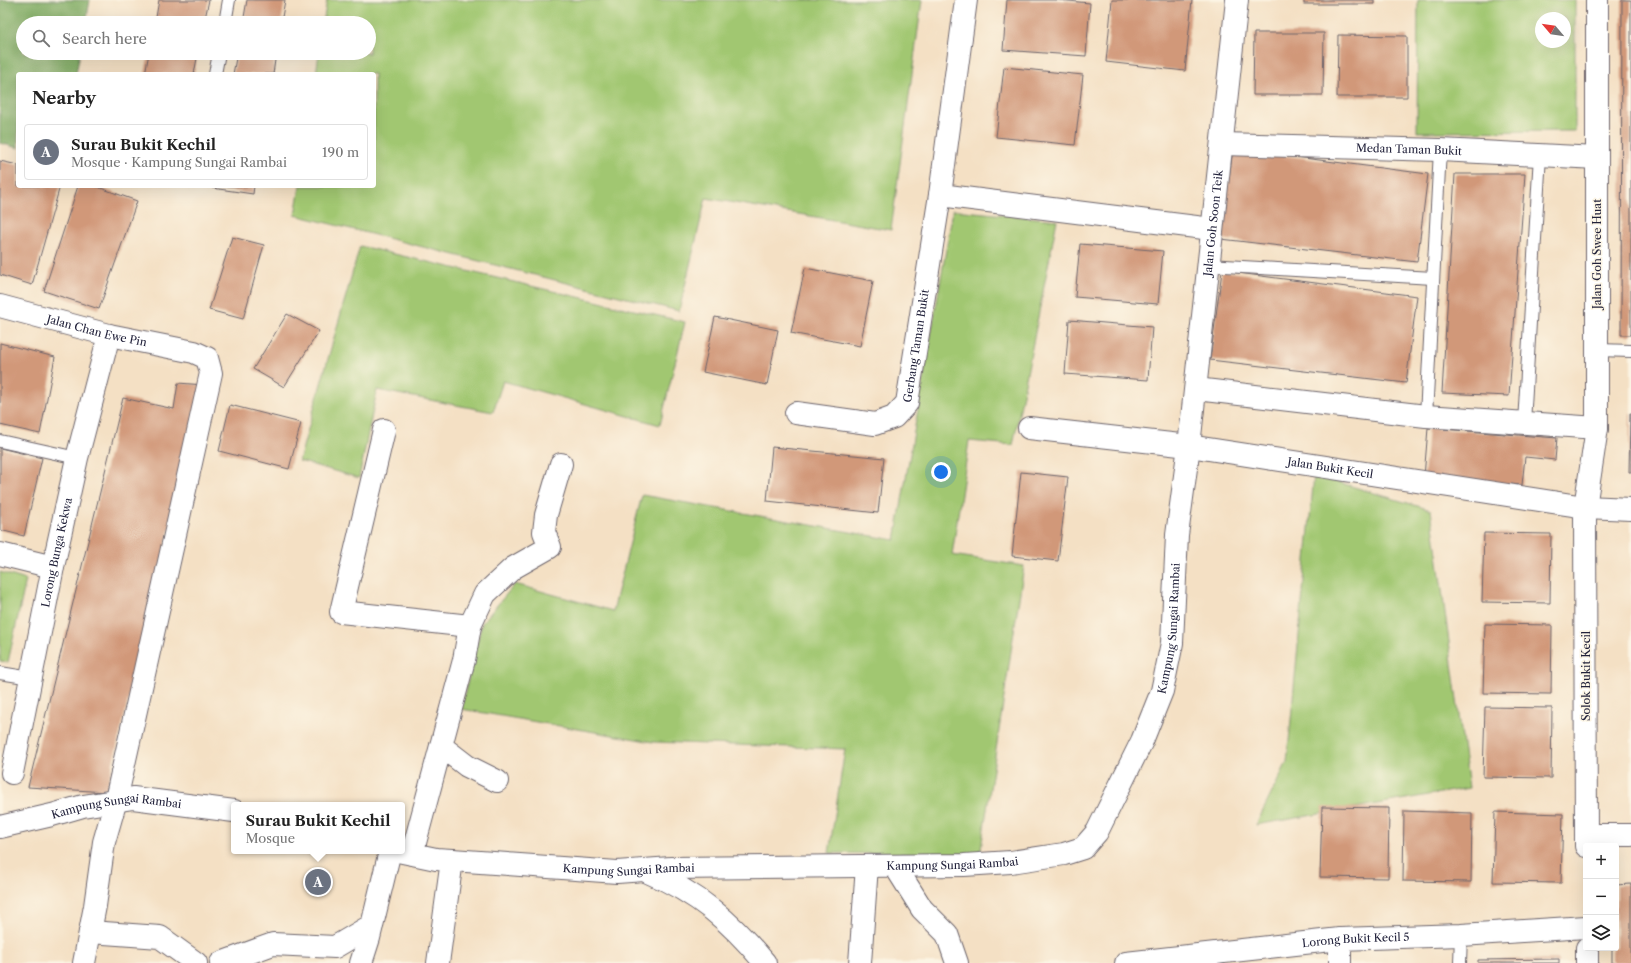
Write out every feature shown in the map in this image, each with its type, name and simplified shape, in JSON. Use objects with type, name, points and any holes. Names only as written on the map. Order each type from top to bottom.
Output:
[{"type":"street","name":"Gerbang Taman Bukit","points":[[796,413],[875,424],[894,417],[907,403],[940,195],[966,0]]},
{"type":"street","name":"Jalan Goh Soon Teik","points":[[1189,446],[1237,0]]},
{"type":"street","name":"Jalan Goh Swee Huat","points":[[1585,507],[1597,428],[1597,0]]},
{"type":"street","name":"Medan Taman Bukit","points":[[1222,144],[1440,150],[1597,158]]},
{"type":"street","points":[[940,195],[1212,229]]},
{"type":"street","name":"Jalan Chan Ewe Pin","points":[[0,306],[109,335],[194,352],[207,358],[211,373],[116,800]]},
{"type":"street","name":"Lorong Bunga Kekwa","points":[[12,773],[53,567],[77,458],[109,335]]},
{"type":"street","points":[[1196,389],[1426,416],[1597,428]]},
{"type":"street","name":"Jalan Bukit Kecil","points":[[1029,428],[1189,446],[1585,507],[1631,509]]},
{"type":"street","points":[[384,430],[341,612],[470,626]]},
{"type":"street","name":"Kampung Sungai Rambai","points":[[405,852],[452,860],[617,872],[671,868],[964,865],[1011,862],[1064,854],[1083,848],[1097,832],[1142,741],[1162,691],[1172,643],[1177,535],[1189,446]]},
{"type":"street","points":[[405,852],[441,746],[464,660],[470,626],[485,594],[513,568],[550,548],[544,532],[546,515],[561,464]]},
{"type":"street","name":"Solok Bukit Kecil","points":[[1585,507],[1586,840]]},
{"type":"street","points":[[0,554],[53,567]]},
{"type":"street","points":[[441,746],[467,766],[497,781]]},
{"type":"street","name":"Kampung Sungai Rambai","points":[[0,827],[83,806],[133,798],[231,811]]},
{"type":"street","points":[[84,963],[104,842],[116,800]]},
{"type":"street","points":[[1586,840],[1631,835]]},
{"type":"street","points":[[361,963],[389,854]]},
{"type":"street","points":[[438,963],[452,860]]},
{"type":"street","points":[[860,963],[867,866]]},
{"type":"street","points":[[895,866],[922,909],[947,934],[957,963]]},
{"type":"street","points":[[645,870],[671,882],[700,899],[734,928],[765,963]]},
{"type":"street","points":[[221,963],[273,944],[335,947],[372,925]]},
{"type":"street","name":"Lorong Bukit Kecil 5","points":[[1126,963],[1223,958],[1340,939],[1461,935],[1583,927]]},
{"type":"street","points":[[90,932],[160,937],[196,963]]},
{"type":"street","points":[[1340,939],[1340,963]]},
{"type":"street","points":[[1587,951],[1587,963]]},
{"type":"lane","points":[[226,16],[229,0]]},
{"type":"lane","points":[[215,72],[218,60]]},
{"type":"lane","points":[[1426,416],[1440,150]]},
{"type":"lane","points":[[1524,423],[1540,155]]},
{"type":"lane","points":[[1208,265],[1433,278]]},
{"type":"lane","points":[[1598,350],[1631,351]]},
{"type":"lane","points":[[0,440],[77,458]]},
{"type":"lane","points":[[0,673],[31,678]]},
{"type":"lane","points":[[1460,963],[1461,935]]},
{"type":"green space","points":[[0,0],[90,0],[87,16],[16,16],[16,60],[79,60],[76,72],[16,72],[16,147],[0,143]]},
{"type":"green space","points":[[327,0],[922,0],[891,230],[706,198],[679,311],[295,215],[300,188],[376,188],[376,72],[316,72],[318,60],[376,60],[376,16],[324,16]]},
{"type":"green space","points":[[1418,0],[1575,0],[1575,131],[1417,132]]},
{"type":"green space","points":[[953,210],[1057,220],[1013,445],[969,441],[952,555],[1024,566],[980,855],[829,853],[845,749],[653,742],[461,709],[482,623],[515,584],[613,611],[642,495],[895,540]]},
{"type":"green space","points":[[360,246],[685,322],[660,425],[503,381],[493,412],[377,390],[359,478],[299,461]]},
{"type":"green space","points":[[1314,475],[1431,510],[1469,788],[1256,825],[1287,762]]},
{"type":"green space","points":[[0,572],[26,580],[8,662],[0,661]]},
{"type":"building","points":[[159,0],[209,0],[206,16],[156,16]]},
{"type":"building","points":[[247,0],[285,0],[282,16],[244,16]]},
{"type":"building","points":[[1007,0],[1057,0],[1090,3],[1086,56],[1003,50]]},
{"type":"building","points":[[1112,0],[1192,0],[1185,71],[1106,62]]},
{"type":"building","points":[[1304,0],[1374,0],[1374,4],[1304,4]]},
{"type":"building","points":[[1622,0],[1631,0],[1631,335],[1621,335]]},
{"type":"building","points":[[1254,33],[1324,33],[1323,95],[1253,95]]},
{"type":"building","points":[[1338,35],[1407,36],[1407,97],[1337,97]]},
{"type":"building","points":[[148,60],[197,60],[194,72],[145,72]]},
{"type":"building","points":[[236,60],[275,60],[273,72],[233,72]]},
{"type":"building","points":[[1004,67],[1083,75],[1075,145],[996,137]]},
{"type":"building","points":[[1233,149],[1428,174],[1417,262],[1221,239]]},
{"type":"building","points":[[0,161],[16,165],[16,188],[59,188],[32,285],[0,275]]},
{"type":"building","points":[[1455,174],[1525,174],[1509,396],[1442,393]]},
{"type":"building","points":[[77,188],[101,188],[137,201],[99,309],[44,291]]},
{"type":"building","points":[[212,188],[254,188],[253,194]]},
{"type":"building","points":[[232,237],[264,245],[243,319],[209,310]]},
{"type":"building","points":[[1080,244],[1163,251],[1158,304],[1075,297]]},
{"type":"building","points":[[805,268],[873,281],[860,346],[791,333]]},
{"type":"building","points":[[1222,271],[1417,296],[1406,383],[1210,360]]},
{"type":"building","points":[[287,314],[319,331],[284,387],[253,369]]},
{"type":"building","points":[[715,317],[778,330],[767,385],[703,372]]},
{"type":"building","points":[[1069,320],[1152,327],[1148,380],[1065,374]]},
{"type":"building","points":[[0,343],[55,357],[40,434],[0,425]]},
{"type":"building","points":[[178,383],[204,385],[106,792],[28,787],[123,398],[174,409]]},
{"type":"building","points":[[230,405],[301,423],[289,469],[219,451]]},
{"type":"building","points":[[1630,413],[1631,472],[1629,472]]},
{"type":"building","points":[[1428,428],[1557,438],[1555,460],[1525,457],[1522,485],[1424,477]]},
{"type":"building","points":[[772,447],[884,458],[878,513],[767,501]]},
{"type":"building","points":[[0,448],[42,458],[24,536],[0,530]]},
{"type":"building","points":[[1021,472],[1068,477],[1058,561],[1012,556]]},
{"type":"building","points":[[1484,533],[1551,534],[1550,603],[1482,602]]},
{"type":"building","points":[[1485,624],[1552,625],[1551,694],[1483,693]]},
{"type":"building","points":[[1485,707],[1552,708],[1551,778],[1483,777]]},
{"type":"building","points":[[1322,807],[1389,808],[1388,878],[1320,877]]},
{"type":"building","points":[[1404,811],[1472,813],[1471,882],[1403,881]]},
{"type":"building","points":[[1495,812],[1563,814],[1561,883],[1493,882]]},
{"type":"building","points":[[1631,884],[1631,963],[1612,963],[1612,951],[1619,951],[1619,885]]},
{"type":"building","points":[[1559,959],[1559,963],[1478,963],[1478,960]]},
{"type":"place","name":"Surau Bukit Kechil","points":[[318,882]]}]
